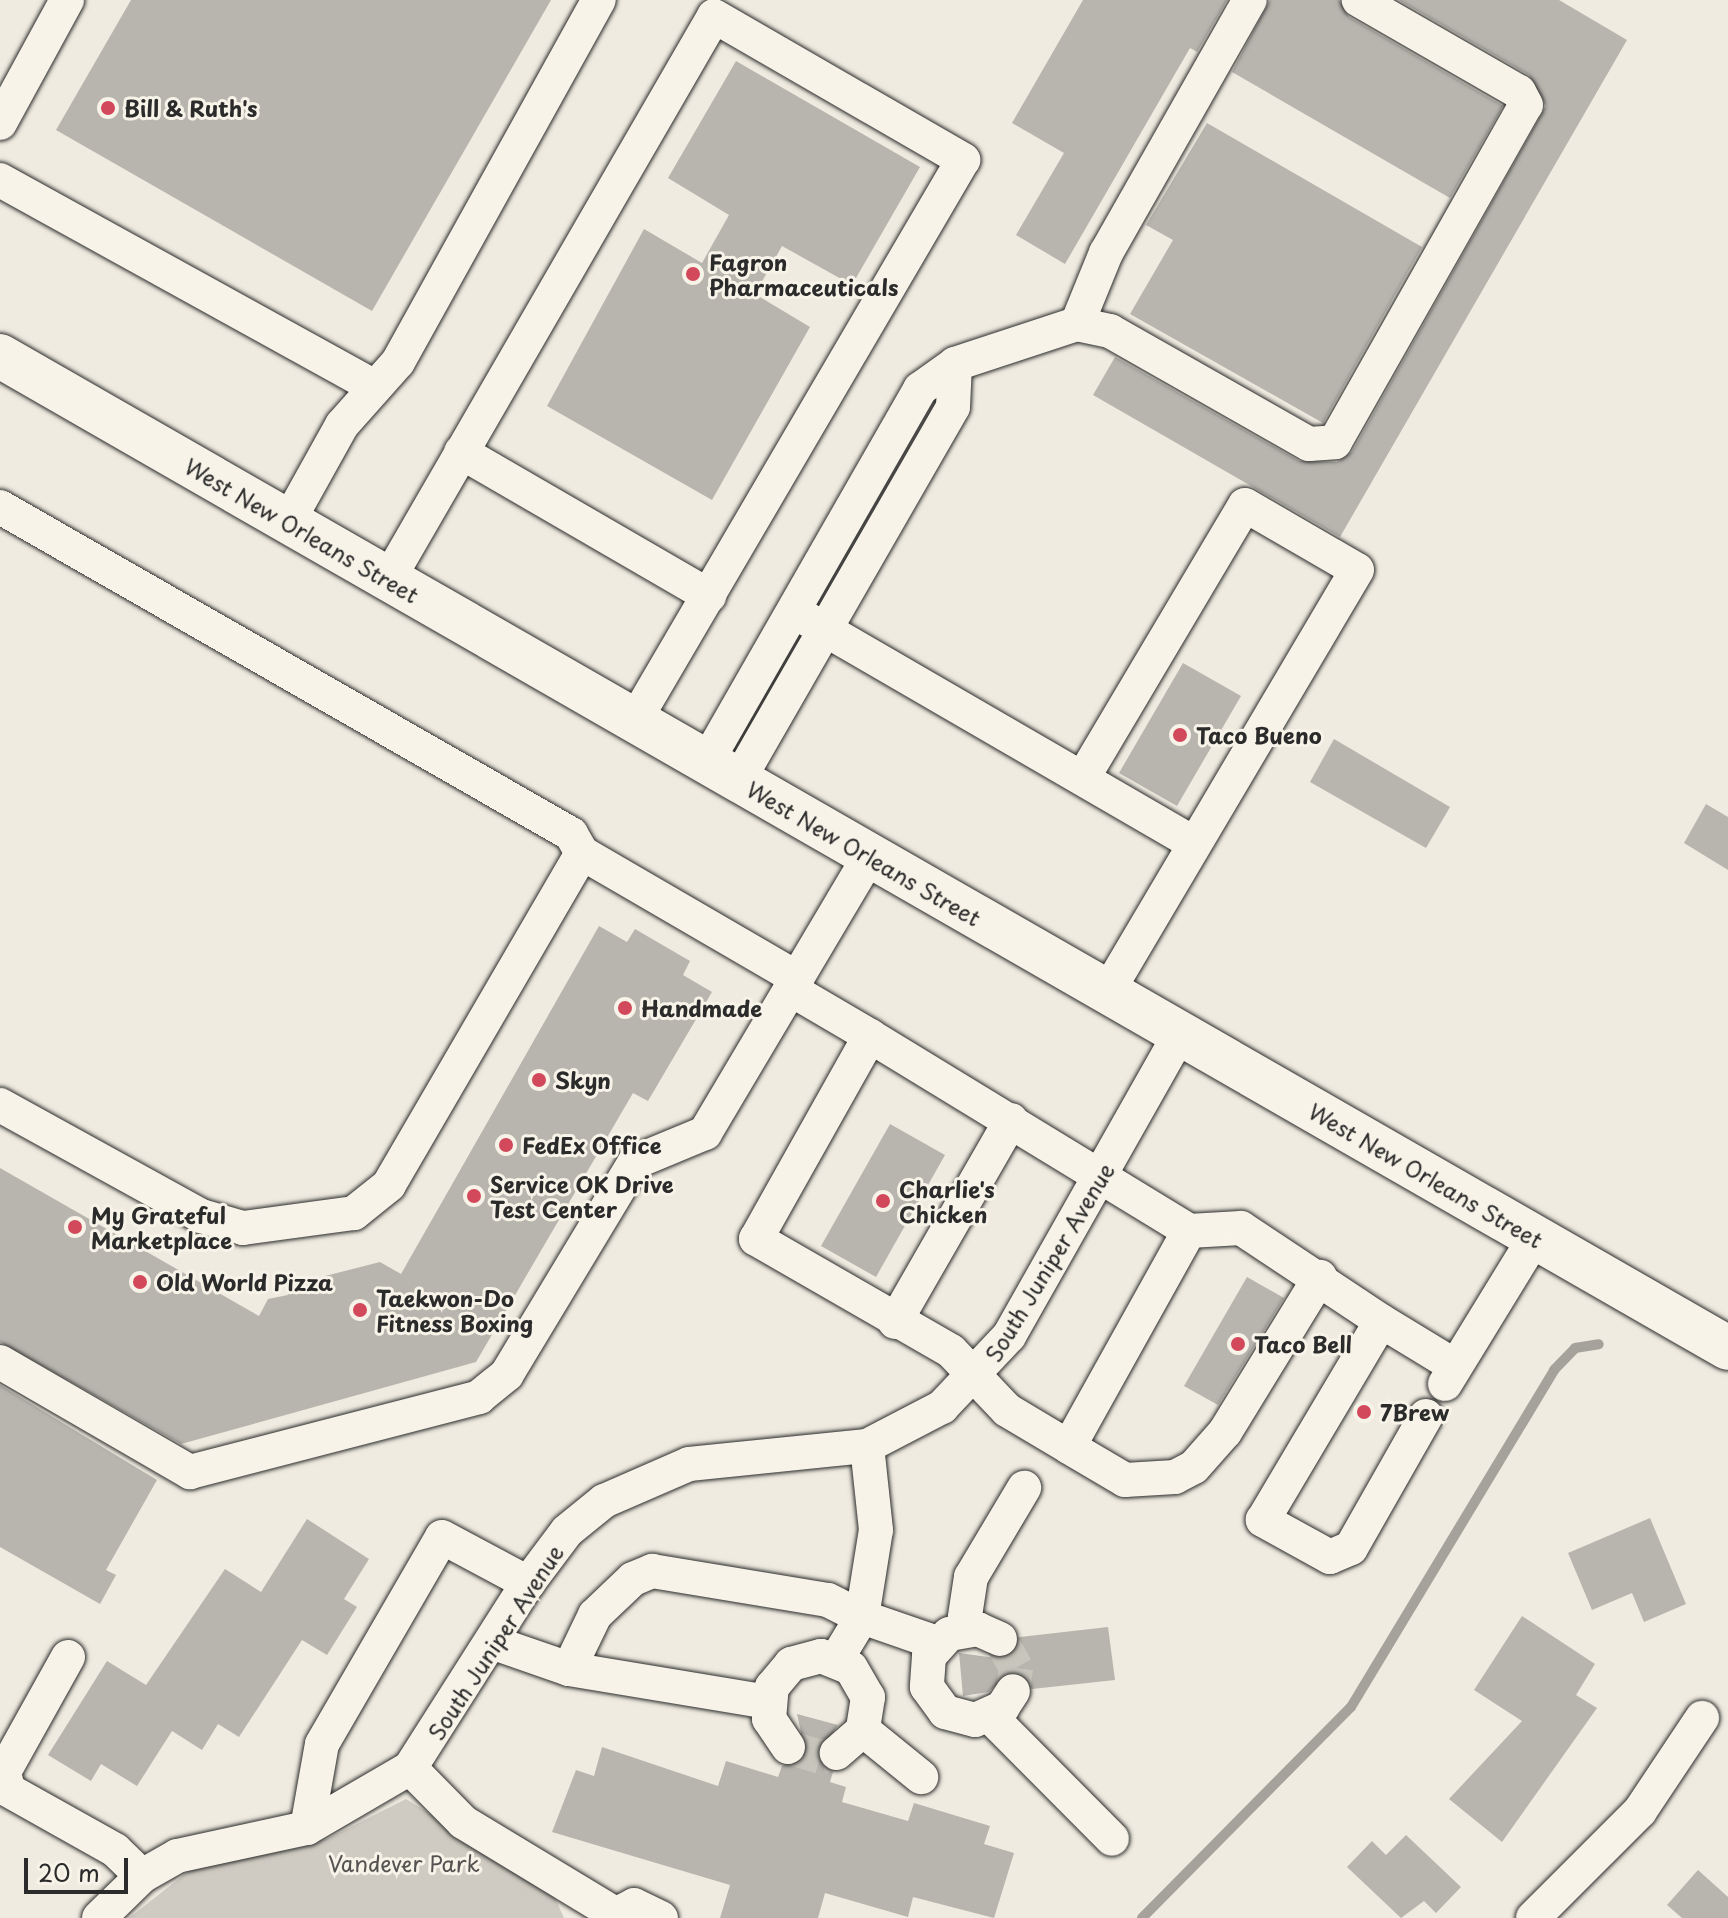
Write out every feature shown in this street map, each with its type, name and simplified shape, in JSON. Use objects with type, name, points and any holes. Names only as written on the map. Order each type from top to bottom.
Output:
[{"type":"main road","name":"West New Orleans Street","points":[[0,356],[1728,1348]]},
{"type":"street","points":[[0,123],[67,0]]},
{"type":"street","points":[[288,522],[342,425],[398,362],[599,0]]},
{"type":"street","points":[[1077,324],[1106,253],[1250,0]]},
{"type":"street","points":[[722,772],[789,609],[920,389],[955,364],[1077,324],[1110,331],[1309,444],[1335,442],[1526,105],[1519,92],[1359,0]]},
{"type":"street","points":[[388,580],[714,16],[963,160],[634,722]]},
{"type":"street","points":[[0,180],[375,387]]},
{"type":"street","points":[[722,772],[825,629],[953,407],[955,364]]},
{"type":"street","points":[[461,452],[709,596]]},
{"type":"street","points":[[1084,776],[1245,505],[1357,570],[1192,842],[1108,991]]},
{"type":"street","points":[[0,507],[571,834],[582,853],[793,984],[870,1036],[1189,1231],[1241,1228],[1320,1277],[1449,1376],[1535,1237]]},
{"type":"street","points":[[789,609],[1084,776],[1192,842]]},
{"type":"street","points":[[0,1105],[201,1216],[243,1228],[354,1213],[389,1185],[582,853]]},
{"type":"street","points":[[0,1362],[190,1472],[479,1397],[507,1374],[635,1162],[705,1133],[870,855]]},
{"type":"street","name":"South Juniper Avenue","points":[[99,1918],[142,1876],[177,1856],[307,1828],[410,1768],[494,1643],[528,1583],[567,1531],[648,1477],[689,1464],[867,1446],[942,1407],[979,1375],[1101,1177],[1181,1032]]},
{"type":"street","points":[[870,1036],[756,1239],[895,1322],[951,1351],[979,1375],[1007,1410],[1125,1480],[1175,1477],[1194,1467],[1225,1432],[1320,1277]]},
{"type":"street","points":[[895,1322],[1011,1120]]},
{"type":"street","points":[[1069,1447],[1189,1231]]},
{"type":"street","points":[[1381,1321],[1263,1520],[1330,1557],[1351,1548],[1426,1416]]},
{"type":"street","points":[[836,1660],[862,1617],[876,1530],[867,1446]]},
{"type":"street","points":[[1024,1488],[971,1577],[950,1636],[925,1672],[934,1701],[960,1718],[1002,1703],[1112,1839]]},
{"type":"street","points":[[307,1828],[322,1744],[442,1537],[528,1583]]},
{"type":"street","points":[[569,1669],[595,1615],[633,1579],[652,1571],[828,1600],[862,1617],[950,1636],[1000,1639]]},
{"type":"street","points":[[494,1643],[569,1669],[768,1702]]},
{"type":"street","points":[[68,1657],[4,1772],[8,1790],[115,1850],[142,1876]]},
{"type":"street","points":[[768,1702],[791,1664],[836,1660]]},
{"type":"street","points":[[836,1660],[868,1697],[863,1730],[837,1753]]},
{"type":"street","points":[[768,1702],[788,1747]]},
{"type":"street","points":[[1533,1918],[1640,1811],[1702,1718]]},
{"type":"street","points":[[863,1730],[921,1777]]},
{"type":"street","points":[[410,1768],[463,1822],[611,1915],[645,1906],[661,1918]]},
{"type":"green space","name":"Vandever Park","points":[[406,1799],[551,1889],[564,1918],[129,1918],[194,1867],[327,1839]]},
{"type":"building","points":[[131,0],[551,0],[372,311],[56,130]]},
{"type":"building","points":[[1083,0],[1227,0],[1197,52],[1190,48],[1065,264],[1016,235],[1064,153],[1012,123]]},
{"type":"building","points":[[1270,0],[1339,0],[1349,17],[1503,106],[1450,198],[1232,72]]},
{"type":"building","points":[[1399,0],[1559,0],[1627,40],[1340,537],[1093,395],[1115,357],[1299,461],[1337,462],[1352,452],[1546,106],[1529,75]]},
{"type":"building","name":"Fagron Pharmaceuticals","points":[[736,61],[920,167],[852,285],[782,246],[755,294],[810,327],[712,500],[547,406],[644,229],[702,263],[729,215],[668,178]]},
{"type":"building","points":[[1207,123],[1422,247],[1323,423],[1130,314],[1173,240],[1146,225]]},
{"type":"building","name":"Taco Bueno","points":[[1183,663],[1241,696],[1177,806],[1119,773]]},
{"type":"building","points":[[1334,739],[1450,807],[1426,848],[1310,782]]},
{"type":"building","points":[[1706,804],[1728,817],[1728,870],[1684,843]]},
{"type":"building","points":[[599,926],[627,942],[635,929],[690,961],[683,975],[712,992],[648,1101],[633,1093],[476,1362],[181,1444],[0,1342],[0,1168],[259,1316],[268,1299],[288,1295],[286,1286],[380,1262],[401,1274]]},
{"type":"building","name":"Charlie's Chicken","points":[[890,1124],[945,1155],[876,1277],[821,1246]]},
{"type":"building","name":"Taco Bell","points":[[1247,1277],[1284,1298],[1218,1405],[1184,1386]]},
{"type":"building","points":[[0,1385],[157,1480],[106,1570],[116,1575],[100,1604],[0,1547]]},
{"type":"building","points":[[1650,1518],[1686,1604],[1644,1622],[1632,1593],[1592,1610],[1568,1553]]},
{"type":"building","points":[[307,1519],[369,1559],[344,1599],[357,1607],[327,1655],[302,1640],[239,1737],[218,1724],[202,1750],[172,1731],[137,1786],[101,1764],[91,1781],[48,1755],[107,1661],[146,1685],[225,1569],[261,1592]]},
{"type":"building","points":[[1522,1616],[1595,1664],[1576,1695],[1597,1708],[1502,1842],[1449,1799],[1522,1721],[1474,1690]]},
{"type":"building","points":[[1108,1627],[1115,1680],[1032,1689],[1013,1671],[988,1692],[963,1696],[959,1653],[1003,1659],[1020,1637]]},
{"type":"building","points":[[797,1714],[838,1725],[817,1756],[833,1772],[830,1782],[846,1787],[842,1802],[908,1821],[914,1803],[990,1826],[984,1844],[1014,1853],[994,1918],[913,1897],[908,1917],[825,1893],[818,1918],[720,1918],[730,1885],[552,1832],[576,1770],[594,1776],[602,1747],[718,1786],[726,1761],[778,1777],[782,1766],[806,1755]]},
{"type":"building","points":[[1406,1835],[1461,1887],[1436,1913],[1424,1901],[1401,1918],[1347,1867],[1372,1841],[1386,1855]]},
{"type":"building","points":[[1698,1870],[1728,1897],[1728,1918],[1682,1918],[1667,1905]]},
{"type":"waterway","points":[[1142,1918],[1351,1707],[1554,1370],[1575,1348],[1599,1344]]},
{"type":"tunnel","points":[[1000,1639],[1016,1668],[1013,1691]]},
{"type":"tunnel","points":[[788,1747],[821,1757],[837,1753]]},
{"type":"place","name":"Bill & Ruth's","points":[[108,108]]},
{"type":"place","name":"Fagron Pharmaceuticals","points":[[693,274]]},
{"type":"place","name":"Taco Bueno","points":[[1180,735]]},
{"type":"place","name":"Handmade","points":[[625,1008]]},
{"type":"place","name":"Skyn","points":[[539,1080]]},
{"type":"place","name":"FedEx Office","points":[[506,1145]]},
{"type":"place","name":"Service OK Drive Test Center","points":[[474,1196]]},
{"type":"place","name":"Charlie's Chicken","points":[[883,1201]]},
{"type":"place","name":"My Grateful Marketplace","points":[[75,1227]]},
{"type":"place","name":"Old World Pizza","points":[[140,1282]]},
{"type":"place","name":"Taekwon-Do Fitness Boxing","points":[[360,1310]]},
{"type":"place","name":"Taco Bell","points":[[1238,1344]]},
{"type":"place","name":"7Brew","points":[[1364,1412]]}]
